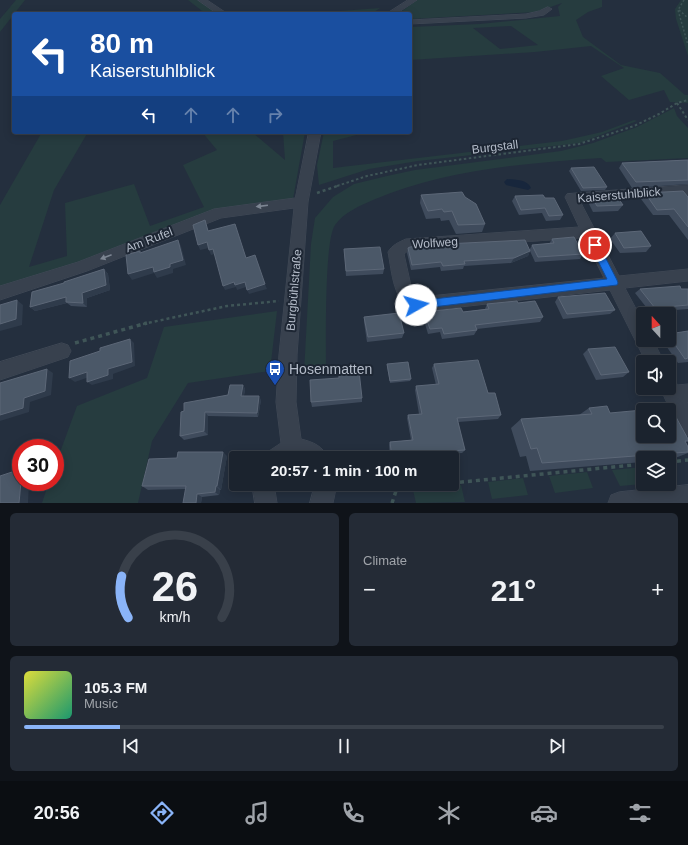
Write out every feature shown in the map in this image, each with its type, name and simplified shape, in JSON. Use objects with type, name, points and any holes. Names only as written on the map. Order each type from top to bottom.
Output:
[{"type":"street","points":[[202,0],[221,12]]},
{"type":"street","points":[[393,12],[413,0]]},
{"type":"street","points":[[412,22],[526,16],[541,13],[548,9]]},
{"type":"street","name":"Burgbühlstraße","points":[[284,451],[288,355],[301,202],[315,134]]},
{"type":"street","name":"Kaiserstuhlblick","points":[[636,325],[573,202],[572,197],[688,190]]},
{"type":"street","name":"Am Rufel","points":[[0,293],[82,267],[219,213],[244,208],[301,202]]},
{"type":"street","name":"Wolfweg","points":[[589,232],[406,245],[396,252],[403,289],[416,305],[614,283]]},
{"type":"street","points":[[614,283],[688,275]]},
{"type":"street","points":[[0,371],[62,351]]},
{"type":"street","points":[[676,392],[688,426]]},
{"type":"street","points":[[264,491],[266,503]]},
{"type":"street","points":[[619,503],[688,496]]},
{"type":"path","points":[[684,0],[678,10],[688,45]]},
{"type":"path","points":[[678,10],[685,14],[688,18]]},
{"type":"path","name":"Burgstall","points":[[301,202],[320,192],[367,176],[418,165],[579,144],[634,126],[678,103],[688,100]]},
{"type":"path","points":[[678,103],[688,120]]},
{"type":"path","points":[[62,351],[62,346],[135,325],[247,303],[293,300]]},
{"type":"path","points":[[676,461],[688,460]]},
{"type":"path","points":[[459,482],[636,465]]},
{"type":"path","points":[[392,503],[396,491]]},
{"type":"green space","points":[[16,0],[25,0],[16,12],[12,12],[12,17],[0,32],[0,19]]},
{"type":"green space","points":[[188,0],[200,0],[217,12],[203,12]]},
{"type":"green space","points":[[417,0],[602,0],[602,7],[588,12],[576,20],[583,37],[621,65],[660,73],[685,95],[688,95],[688,103],[670,102],[664,90],[629,100],[601,76],[624,68],[591,46],[535,52],[412,60],[412,27],[480,24],[560,16],[558,7],[562,3],[536,12],[412,19],[412,12],[401,12]],"holes":[[[511,26],[538,45],[500,49],[473,28]]]},
{"type":"green space","points":[[681,0],[688,0],[688,56],[676,19],[675,9]]},
{"type":"green space","points":[[380,8],[374,12],[327,12]]},
{"type":"green space","points":[[674,108],[677,116],[688,128],[688,158],[606,162],[601,158],[543,162],[485,170],[428,181],[400,190],[373,200],[343,216],[335,225],[331,235],[329,251],[326,295],[326,372],[304,373],[311,244],[315,218],[333,197],[354,184],[415,170],[561,151],[593,143],[637,127]]},
{"type":"green space","points":[[634,120],[637,121],[580,143],[418,161],[369,169],[319,185],[317,165],[324,134],[360,134],[333,141],[333,168],[562,141],[602,132]]},
{"type":"green space","points":[[41,134],[87,134],[54,190],[29,267],[67,256],[65,203],[134,184],[150,226],[204,207],[183,165],[217,150],[204,134],[254,134],[285,160],[283,134],[305,134],[293,199],[223,209],[84,262],[0,289],[0,205]]},
{"type":"green space","points":[[277,311],[270,371],[188,383],[152,441],[138,503],[42,503],[46,491],[64,491],[64,441],[77,406],[147,378],[164,327]]},
{"type":"green space","points":[[636,468],[636,485],[620,486],[612,470]]},
{"type":"green space","points":[[587,472],[593,488],[555,493],[549,476]]},
{"type":"green space","points":[[523,478],[528,495],[492,499],[488,482]]},
{"type":"green space","points":[[459,485],[461,485],[465,502],[416,503],[413,491],[459,491]]},
{"type":"water","points":[[507,179],[524,181],[531,188],[528,190],[506,185],[504,182]]},
{"type":"building","points":[[688,160],[688,180],[636,182],[622,163]]},
{"type":"building","points":[[594,167],[607,187],[583,188],[571,168]]},
{"type":"building","points":[[683,191],[688,197],[688,227],[674,209],[657,210],[645,193]]},
{"type":"building","points":[[462,192],[465,197],[476,204],[485,224],[458,225],[452,211],[444,212],[442,209],[428,211],[421,195]]},
{"type":"building","points":[[543,195],[545,198],[554,198],[563,215],[549,216],[545,208],[521,210],[515,196]]},
{"type":"building","points":[[616,195],[623,205],[597,206],[591,196]]},
{"type":"building","points":[[205,220],[208,231],[235,224],[246,258],[255,255],[265,284],[247,290],[245,282],[235,285],[234,282],[223,286],[213,249],[209,250],[207,242],[198,245],[193,225]]},
{"type":"building","points":[[641,231],[651,246],[624,248],[615,233]]},
{"type":"building","points":[[574,237],[583,254],[538,257],[532,245],[554,243],[552,239]]},
{"type":"building","points":[[178,240],[183,260],[170,264],[170,267],[154,272],[153,267],[128,274],[126,255],[140,251],[140,253]]},
{"type":"building","points":[[525,240],[530,251],[514,258],[464,261],[465,264],[443,266],[441,262],[412,265],[408,248],[426,245]]},
{"type":"building","points":[[380,247],[384,269],[346,271],[344,249]]},
{"type":"building","points":[[104,269],[106,285],[82,293],[83,303],[66,302],[66,297],[30,307],[32,292]]},
{"type":"building","points":[[680,286],[681,289],[688,289],[688,305],[654,307],[640,289]]},
{"type":"building","points":[[605,293],[615,310],[567,314],[558,297]]},
{"type":"building","points":[[17,300],[16,319],[0,324],[0,305]]},
{"type":"building","points":[[517,301],[518,303],[535,301],[543,317],[475,325],[477,330],[444,334],[442,328],[430,329],[424,312],[461,308],[463,312],[489,309],[487,304]]},
{"type":"building","points":[[399,313],[404,333],[368,337],[364,317]]},
{"type":"building","points":[[688,331],[688,358],[685,359],[676,346],[676,333]]},
{"type":"building","points":[[130,339],[132,362],[108,369],[108,375],[87,382],[87,372],[69,378],[70,361],[100,351],[100,348]]},
{"type":"building","points":[[615,347],[629,372],[601,375],[588,349]]},
{"type":"building","points":[[478,360],[488,393],[495,393],[501,415],[457,418],[465,450],[391,451],[390,442],[413,440],[408,415],[422,414],[416,386],[439,384],[434,364]]},
{"type":"building","points":[[408,362],[411,379],[390,381],[387,364]]},
{"type":"building","points":[[47,369],[45,391],[24,398],[23,408],[0,415],[0,383]]},
{"type":"building","points":[[359,371],[362,398],[311,402],[310,380],[339,378],[339,373]]},
{"type":"building","points":[[230,385],[243,385],[241,396],[259,396],[257,413],[205,412],[204,431],[180,436],[181,412],[184,411],[184,403],[228,395]]},
{"type":"building","points":[[607,406],[610,413],[636,411],[636,443],[676,443],[676,417],[688,439],[688,441],[685,441],[688,447],[688,452],[636,451],[636,456],[542,463],[537,448],[531,449],[521,419],[592,414],[589,408]]},
{"type":"building","points":[[178,452],[223,452],[215,492],[197,494],[196,503],[183,503],[186,486],[142,486],[149,459],[177,458]]},
{"type":"building","points":[[12,472],[12,491],[20,491],[19,503],[0,503],[0,476]]},
{"type":"place","name":"Hosenmatten","points":[[275,386]]},
{"type":"route","points":[[416,305],[614,283],[595,245]]}]
